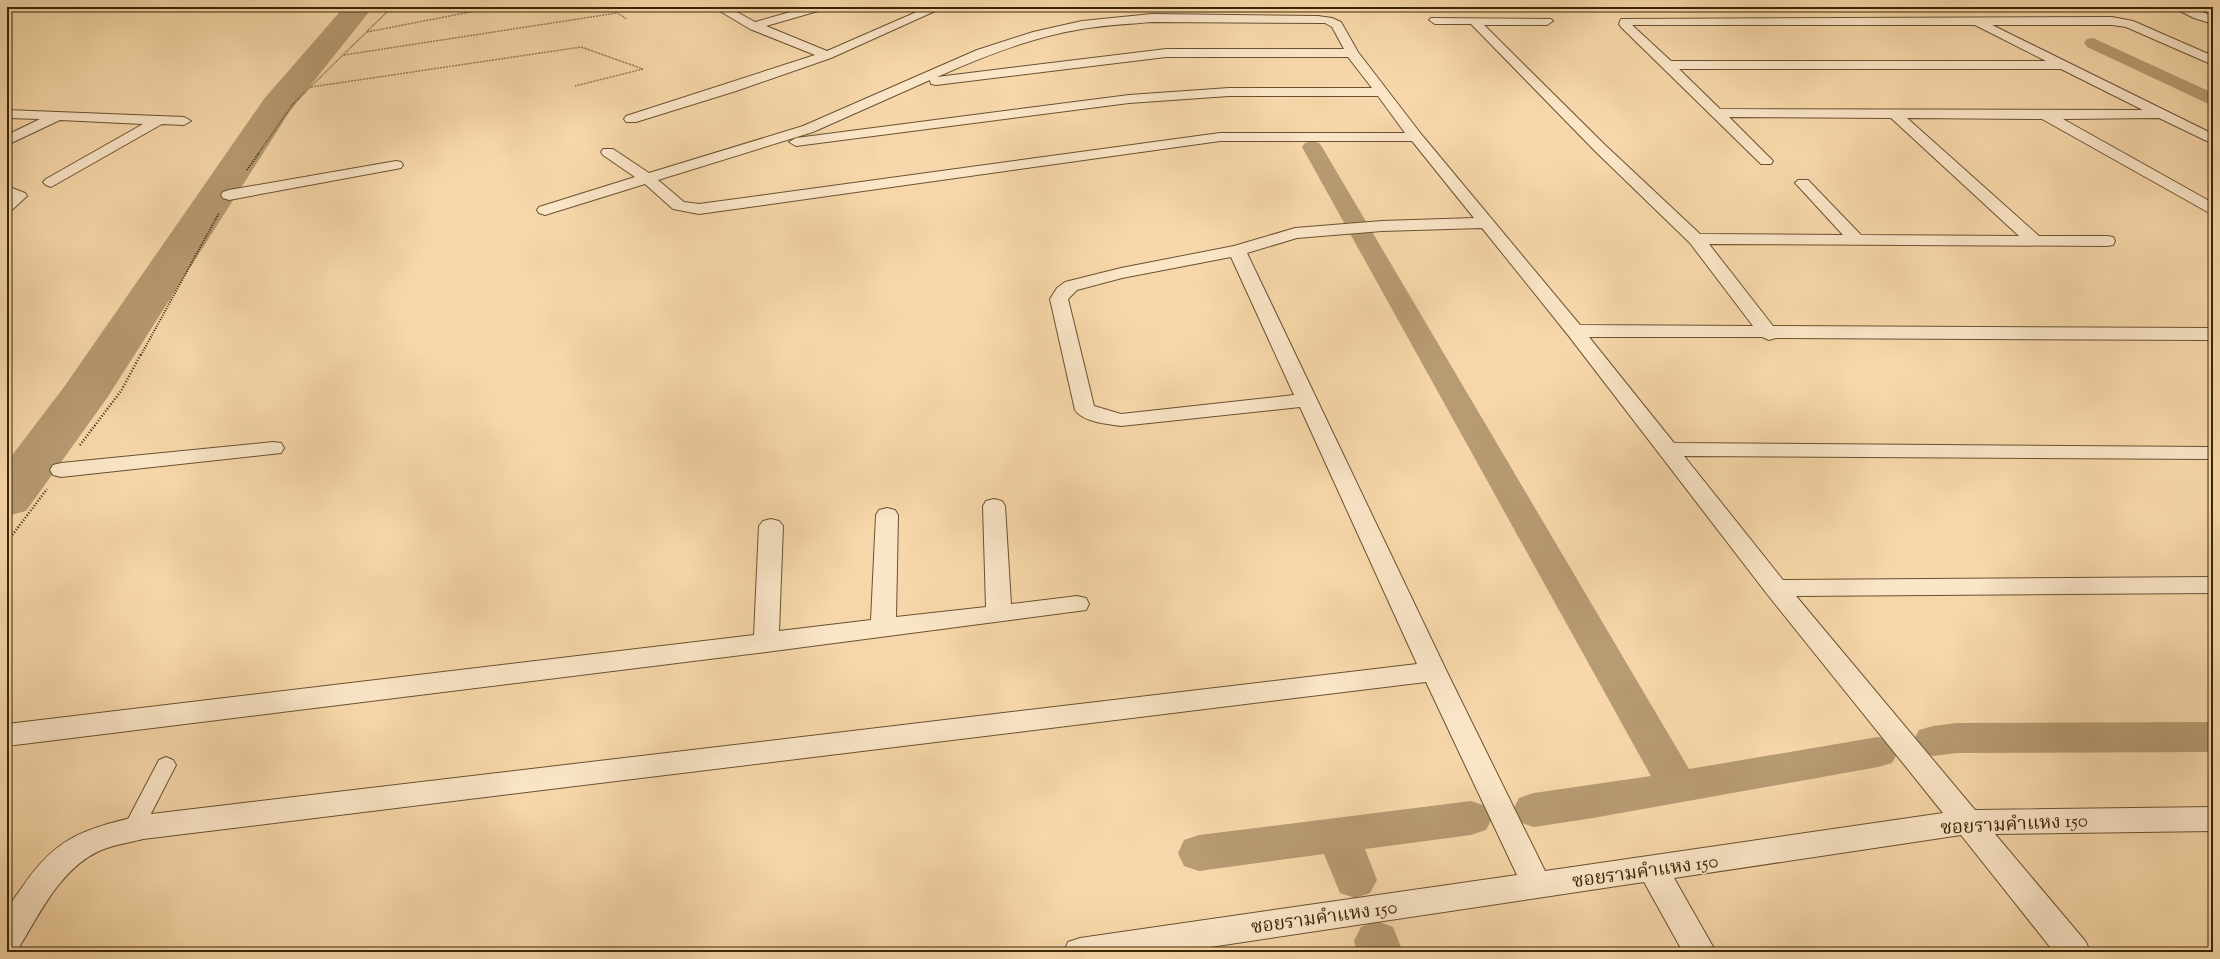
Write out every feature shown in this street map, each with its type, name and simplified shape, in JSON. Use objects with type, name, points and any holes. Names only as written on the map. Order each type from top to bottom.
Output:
[{"type":"street","points":[[719,7],[754,26],[827,55]]},
{"type":"street","points":[[754,26],[821,7]]},
{"type":"street","points":[[631,119],[731,88],[827,55],[938,7]]},
{"type":"street","points":[[2182,8],[2198,16],[2213,20]]},
{"type":"street","points":[[545,210],[749,148],[832,120],[981,53],[1037,35],[1082,25],[1128,20],[1196,17],[1325,20],[1337,25],[1352,53],[1416,136],[1575,331],[1776,588],[2074,952]]},
{"type":"street","points":[[1435,20],[1547,21]]},
{"type":"street","points":[[1474,21],[1600,148],[1696,239],[1769,334]]},
{"type":"street","points":[[1766,161],[1625,24],[1626,21],[2122,22],[2213,61]]},
{"type":"street","points":[[1977,22],[2213,140]]},
{"type":"street","points":[[911,84],[1158,54],[1352,53]]},
{"type":"street","points":[[1667,65],[2064,66]]},
{"type":"street","points":[[749,148],[947,124],[1129,99],[1229,92],[1382,92]]},
{"type":"street","points":[[1716,112],[2046,115],[2161,114]]},
{"type":"street","points":[[7,114],[184,121]]},
{"type":"street","points":[[1894,114],[2034,240]]},
{"type":"street","points":[[2046,115],[2213,210]]},
{"type":"street","points":[[7,141],[58,116]]},
{"type":"street","points":[[51,182],[160,120]]},
{"type":"street","points":[[832,120],[831,126],[850,135]]},
{"type":"street","points":[[608,152],[648,179],[679,206],[699,209],[1220,137],[1416,136]]},
{"type":"street","points":[[229,195],[396,165]]},
{"type":"street","points":[[1803,183],[1856,239]]},
{"type":"street","points":[[7,191],[19,196],[7,206]]},
{"type":"street","points":[[1307,400],[1121,420],[1107,418],[1085,410],[1059,299],[1063,292],[1071,286],[1121,273],[1237,251],[1295,233],[1382,226],[1486,223]]},
{"type":"street","points":[[1696,239],[2107,241]]},
{"type":"street","points":[[1237,251],[1434,672],[1537,886]]},
{"type":"street","points":[[1575,331],[1769,334],[2213,334]]},
{"type":"street","points":[[61,470],[273,448]]},
{"type":"street","points":[[1668,449],[2213,453]]},
{"type":"street","points":[[994,506],[999,614]]},
{"type":"street","points":[[883,628],[886,515]]},
{"type":"street","points":[[766,643],[771,526]]},
{"type":"street","points":[[1776,588],[2213,585]]},
{"type":"street","points":[[7,735],[1077,604]]},
{"type":"street","points":[[7,939],[55,867],[69,854],[86,844],[109,835],[134,829],[1434,672]]},
{"type":"street","name":"ซอยรามคำแหง 150","points":[[1080,952],[1136,948],[1967,822],[2213,819]]},
{"type":"street","points":[[1652,869],[1700,952]]},
{"type":"lane","points":[[134,829],[166,765]]},
{"type":"path","points":[[7,542],[121,391],[229,195],[293,104],[392,7]]},
{"type":"path","points":[[366,32],[496,7]]},
{"type":"path","points":[[343,55],[617,13],[627,19]]},
{"type":"path","points":[[310,87],[581,47],[643,69],[575,86]]},
{"type":"waterway","points":[[7,499],[82,398],[276,106],[359,7]]},
{"type":"waterway","points":[[2093,43],[2213,100]]},
{"type":"waterway","points":[[1312,147],[1678,787]]},
{"type":"waterway","points":[[1933,741],[1957,738],[2213,737]]},
{"type":"waterway","points":[[1534,810],[1593,802],[1878,752]]},
{"type":"waterway","points":[[1199,853],[1471,818]]},
{"type":"waterway","points":[[1339,835],[1355,880]]},
{"type":"waterway","points":[[1377,941],[1380,952]]}]
